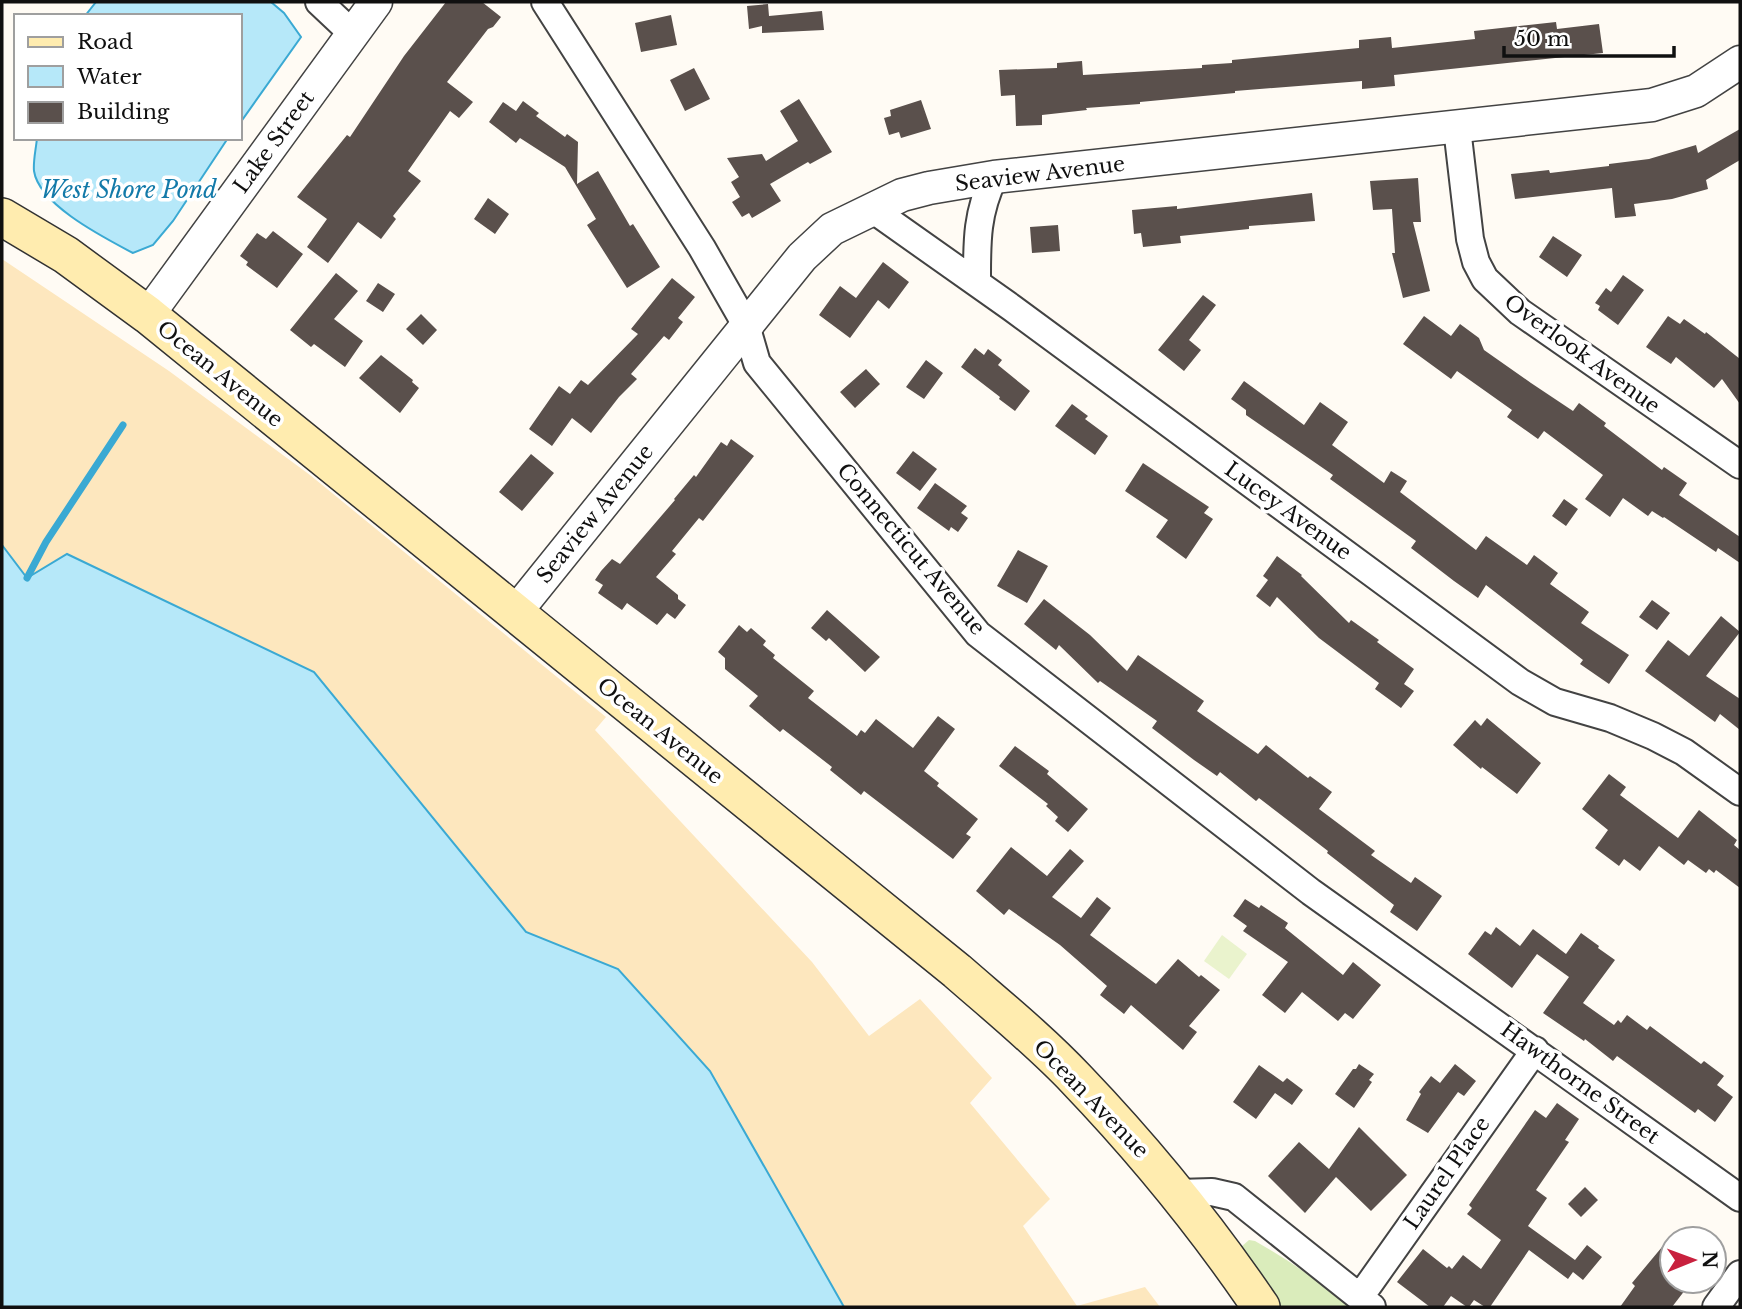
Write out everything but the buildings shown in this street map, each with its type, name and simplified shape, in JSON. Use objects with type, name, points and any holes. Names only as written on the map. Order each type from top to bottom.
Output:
[{"type":"main road","name":"Ocean Avenue","points":[[2,217],[66,256],[148,315],[957,971],[1075,1078],[1178,1193],[1261,1307]]},
{"type":"street","points":[[319,2],[353,34]]},
{"type":"street","name":"Lake Street","points":[[148,315],[376,2]]},
{"type":"street","name":"Connecticut Avenue","points":[[545,2],[702,247],[746,325],[757,363],[978,634],[1311,892],[1419,969]]},
{"type":"street","name":"Seaview Avenue","points":[[515,613],[802,257],[832,229],[902,195],[994,177],[1652,105],[1696,91],[1740,62]]},
{"type":"street","name":"Overlook Avenue","points":[[1457,128],[1470,239],[1476,262],[1485,279],[1520,312],[1740,465]]},
{"type":"street","points":[[977,283],[977,230],[994,177]]},
{"type":"street","name":"Lucey Avenue","points":[[872,209],[977,283],[1520,682],[1555,702],[1610,718],[1653,736],[1684,752],[1740,793]]},
{"type":"street","name":"Hawthorne Street","points":[[1419,969],[1740,1198]]},
{"type":"street","name":"Laurel Place","points":[[1366,1302],[1535,1050]]},
{"type":"street","points":[[1178,1193],[1212,1192],[1234,1197],[1366,1302]]},
{"type":"street","points":[[1716,1307],[1740,1274]]},
{"type":"green space","points":[[1222,935],[1247,954],[1229,979],[1204,961]]},
{"type":"green space","points":[[1249,1240],[1292,1264],[1350,1307],[1279,1307],[1242,1254],[1241,1247]]},
{"type":"sand","points":[[2,259],[169,371],[310,475],[606,717],[595,730],[812,962],[869,1036],[920,999],[992,1078],[970,1103],[1050,1199],[1023,1226],[1077,1306],[1145,1287],[1160,1307],[844,1307],[710,1071],[618,969],[526,932],[314,672],[27,578],[2,545]]},
{"type":"water","name":"West Shore Pond","points":[[96,2],[271,2],[284,13],[301,37],[242,120],[242,14],[87,14]]},
{"type":"water","name":"West Shore Pond","points":[[37,140],[227,140],[173,221],[153,245],[133,253],[106,239],[60,208],[39,184],[34,171]]},
{"type":"water","points":[[2,545],[27,578],[67,554],[314,672],[526,932],[618,969],[710,1071],[844,1307],[2,1307]]},
{"type":"waterway","points":[[27,578],[46,542],[123,425]]}]
